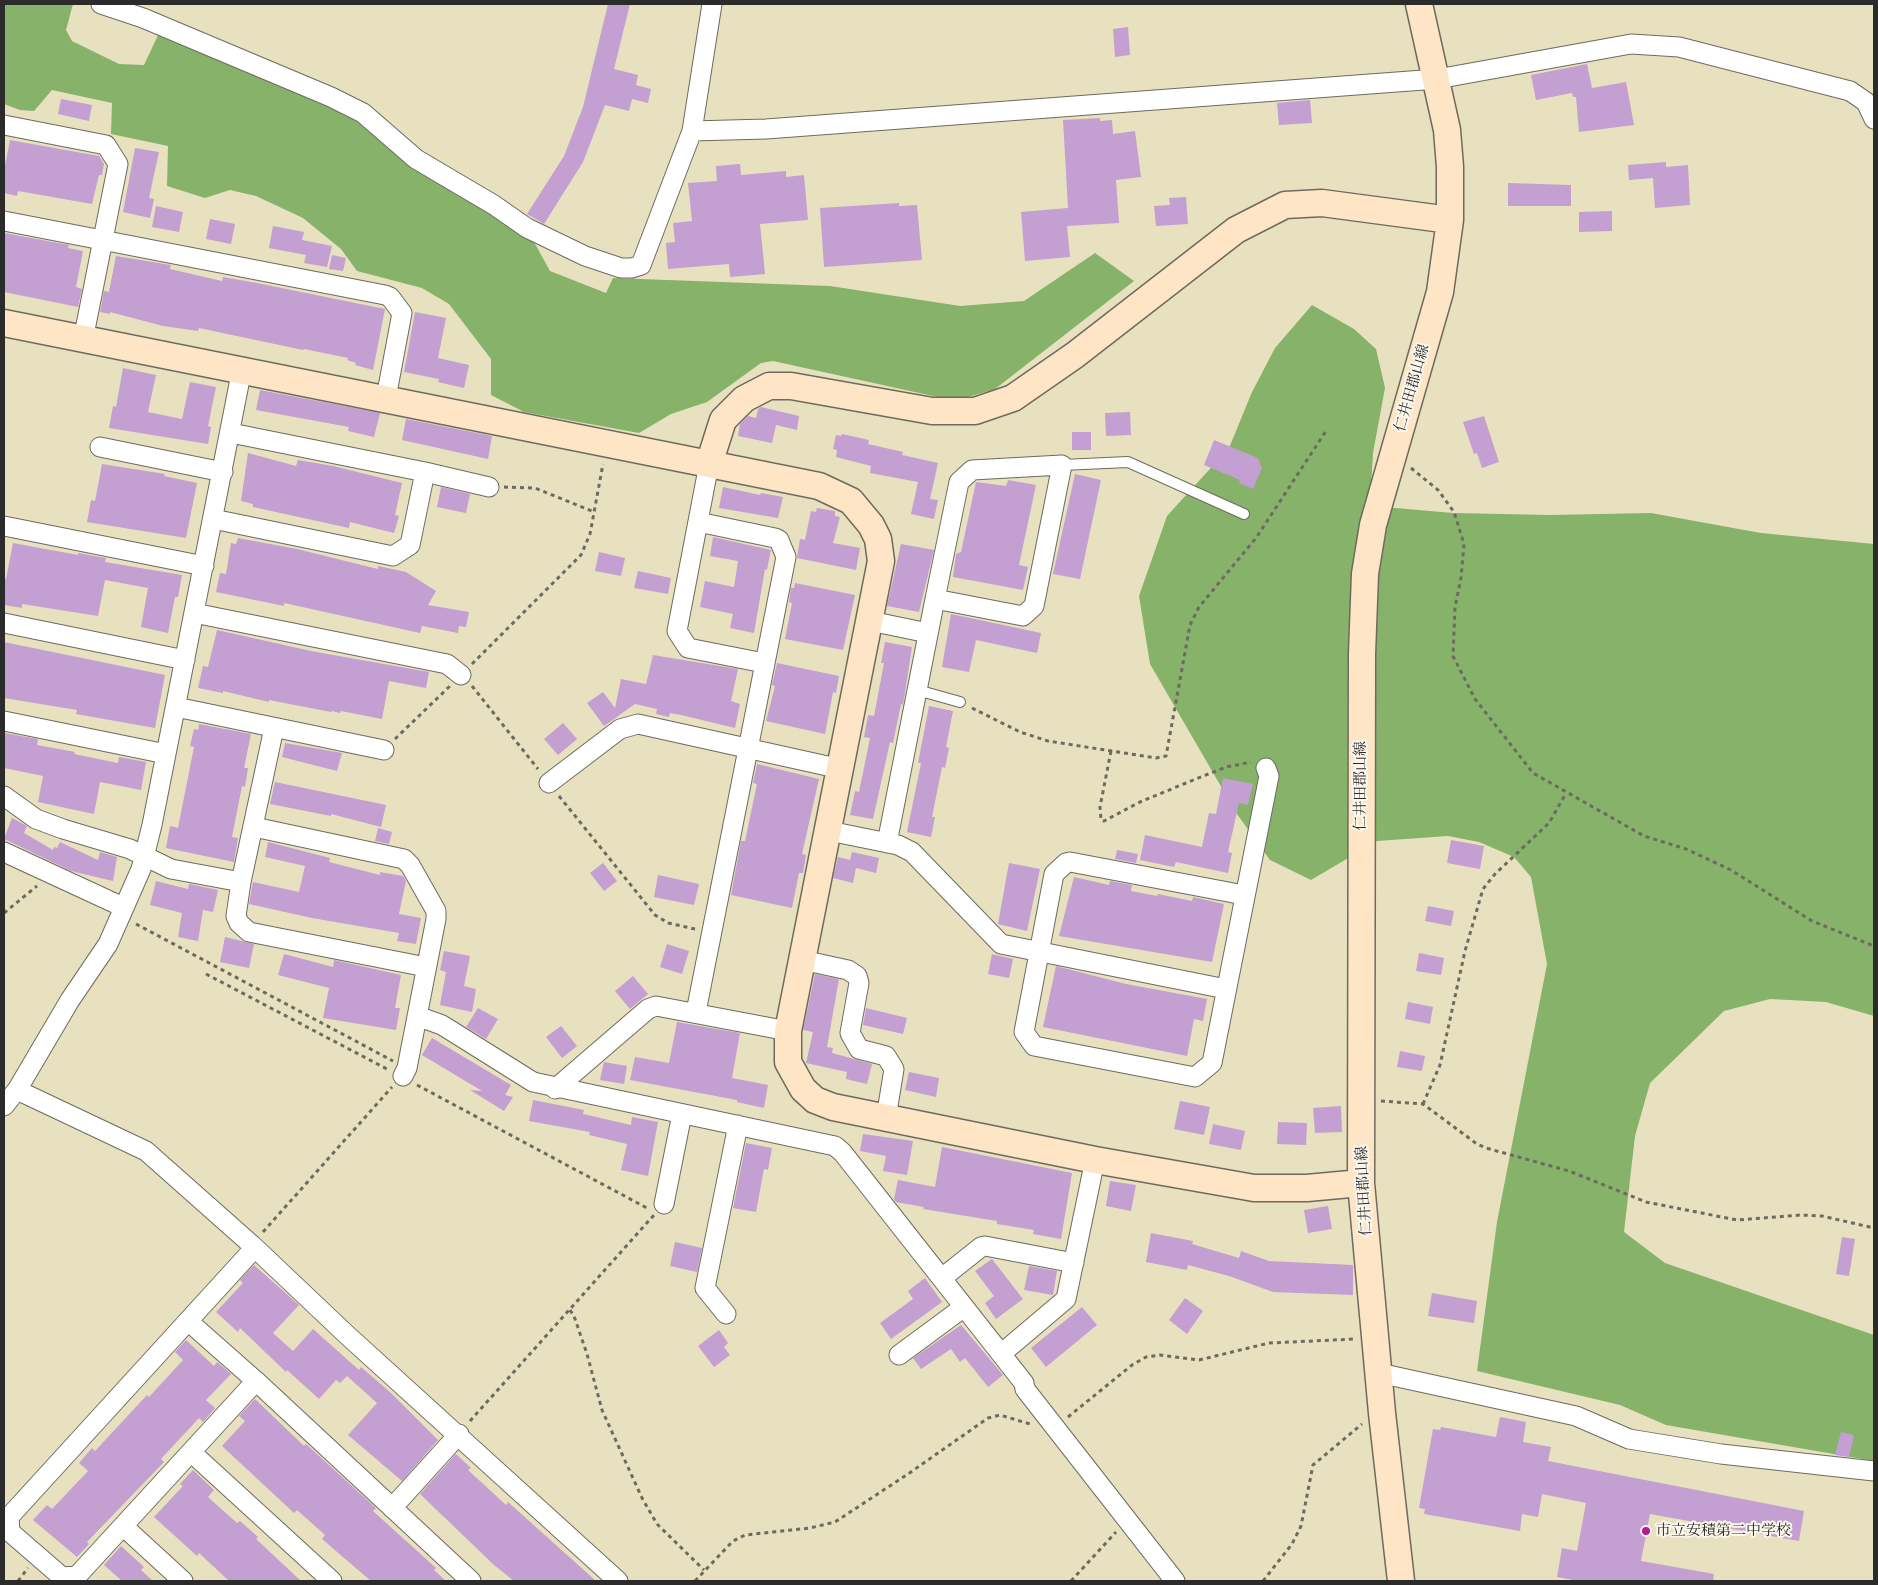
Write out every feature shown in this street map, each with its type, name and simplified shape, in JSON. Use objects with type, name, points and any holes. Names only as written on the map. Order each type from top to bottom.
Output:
[{"type":"street","points":[[101,4],[143,18],[339,101],[370,118],[416,159],[494,204],[527,228],[610,266],[632,268],[642,265],[692,132],[712,4]]},
{"type":"street","name":"仁井田郡山線","points":[[1402,1581],[1382,1413],[1361,1183],[1362,664],[1365,574],[1373,525],[1440,292],[1450,220],[1450,167],[1447,130],[1420,4]]},
{"type":"street","points":[[692,132],[766,129],[1437,79],[1631,44],[1666,45],[1850,92],[1866,102],[1874,120]]},
{"type":"street","points":[[4,125],[106,145],[118,164],[83,340]]},
{"type":"street","points":[[764,663],[688,648],[677,631],[709,464],[724,420],[744,399],[770,386],[791,386],[932,411],[975,411],[1013,398],[1076,355],[1236,230],[1285,205],[1322,203],[1450,220]]},
{"type":"street","points":[[4,221],[385,295],[390,298],[402,313],[386,398]]},
{"type":"street","points":[[4,323],[83,340],[242,369],[819,486],[835,492],[857,506],[875,532],[880,554],[870,621],[788,1031],[788,1062],[798,1082],[810,1097],[833,1107],[1095,1160],[1254,1188],[1307,1188],[1361,1183]]},
{"type":"street","points":[[4,1106],[17,1090],[70,1000],[104,951],[144,855],[176,707],[242,369]]},
{"type":"street","points":[[231,433],[425,472],[489,487]]},
{"type":"street","points":[[100,447],[223,472]]},
{"type":"street","points":[[887,843],[928,633],[959,482],[972,470],[1062,465],[1034,606],[1023,616],[935,599]]},
{"type":"street","points":[[213,519],[393,556],[410,545],[425,472]]},
{"type":"street","points":[[696,1012],[786,557],[779,540],[698,522]]},
{"type":"street","points":[[4,526],[204,566]]},
{"type":"street","points":[[194,612],[447,664],[461,675]]},
{"type":"street","points":[[870,621],[928,633]]},
{"type":"street","points":[[4,623],[185,660]]},
{"type":"street","points":[[176,707],[384,750]]},
{"type":"street","points":[[4,721],[166,754]]},
{"type":"street","points":[[549,783],[620,729],[635,725],[840,769]]},
{"type":"street","points":[[274,728],[241,882],[236,916],[239,922],[250,932],[426,967]]},
{"type":"street","points":[[1244,896],[1070,862],[1054,874],[1024,1032],[1034,1046],[1195,1077],[1212,1063],[1268,776],[1266,768]]},
{"type":"street","points":[[4,796],[36,819],[144,855],[170,869],[241,882]]},
{"type":"street","points":[[254,828],[407,861],[436,912],[417,1016],[404,1074]]},
{"type":"street","points":[[829,831],[887,843],[912,852],[998,942],[1040,953],[1226,989]]},
{"type":"street","points":[[4,852],[48,874],[88,889],[121,911]]},
{"type":"street","points":[[802,960],[848,970],[857,976],[859,983],[850,1033],[859,1049],[886,1056],[894,1069],[886,1118]]},
{"type":"street","points":[[555,1089],[651,1007],[666,1006],[788,1031]]},
{"type":"street","points":[[417,1016],[442,1025],[533,1082],[555,1089],[835,1146],[843,1153],[942,1278],[1126,1521],[1175,1581]]},
{"type":"street","points":[[17,1090],[146,1151],[252,1245],[618,1581]]},
{"type":"street","points":[[660,1209],[682,1114]]},
{"type":"street","points":[[726,1314],[706,1291],[706,1288],[738,1125]]},
{"type":"street","points":[[1001,1354],[1064,1303],[1074,1264],[1095,1160]]},
{"type":"street","points":[[252,1245],[250,1253],[9,1517],[10,1532],[62,1578],[77,1576],[256,1381]]},
{"type":"street","points":[[942,1278],[981,1247],[985,1246],[1074,1264]]},
{"type":"street","points":[[899,1356],[964,1307]]},
{"type":"street","points":[[188,1321],[256,1381],[472,1581]]},
{"type":"street","points":[[1379,1373],[1576,1416],[1629,1439],[1721,1454],[1874,1472]]},
{"type":"street","points":[[392,1508],[459,1434]]},
{"type":"street","points":[[191,1452],[332,1581]]},
{"type":"street","points":[[123,1526],[183,1581]]},
{"type":"lane","points":[[1062,465],[1128,462],[1244,514]]},
{"type":"lane","points":[[917,690],[960,702]]},
{"type":"path","points":[[960,702],[1031,736],[1156,758],[1162,758],[1168,754],[1190,625],[1199,607],[1256,538],[1326,431]]},
{"type":"path","points":[[384,750],[581,555],[590,534],[607,443]]},
{"type":"path","points":[[1394,454],[1438,490],[1454,512],[1464,544],[1461,578],[1455,607],[1454,656],[1465,682],[1475,699],[1534,773],[1644,836],[1686,849],[1731,870],[1812,921],[1874,946]]},
{"type":"path","points":[[489,487],[535,488],[594,512]]},
{"type":"path","points":[[461,675],[469,682],[655,915],[668,922],[711,932]]},
{"type":"path","points":[[1111,751],[1100,807],[1101,820],[1104,821],[1140,802],[1226,767],[1246,762],[1256,763],[1266,768]]},
{"type":"path","points":[[1423,1104],[1440,1065],[1465,951],[1483,889],[1495,874],[1549,823],[1566,793]]},
{"type":"path","points":[[4,914],[48,874]]},
{"type":"path","points":[[121,911],[404,1074]]},
{"type":"path","points":[[206,974],[404,1074],[660,1209],[459,1434]]},
{"type":"path","points":[[252,1245],[404,1074]]},
{"type":"path","points":[[1361,1099],[1423,1104],[1481,1146],[1569,1171],[1646,1202],[1736,1220],[1801,1215],[1822,1216],[1874,1228]]},
{"type":"path","points":[[570,1310],[574,1316],[587,1354],[602,1410],[642,1498],[657,1524],[704,1570]]},
{"type":"path","points":[[695,1581],[724,1548],[740,1537],[810,1528],[835,1522],[988,1418],[1000,1415],[1027,1423],[1054,1427],[1146,1357],[1160,1355],[1199,1360],[1269,1343],[1375,1338]]},
{"type":"path","points":[[1262,1581],[1292,1544],[1301,1526],[1313,1465],[1366,1421],[1382,1413]]},
{"type":"path","points":[[1071,1581],[1126,1521]]},
{"type":"green space","points":[[4,4],[73,4],[66,30],[72,41],[119,64],[144,65],[159,33],[338,107],[404,158],[534,242],[550,271],[606,293],[613,278],[830,286],[960,306],[1024,301],[1095,253],[1134,281],[995,389],[968,397],[942,398],[773,361],[761,363],[707,402],[671,414],[639,433],[524,412],[491,395],[491,359],[449,304],[422,288],[357,271],[341,249],[303,218],[256,196],[230,190],[205,198],[167,186],[168,146],[111,134],[112,103],[52,90],[34,111],[20,110],[4,104]]},
{"type":"green space","points":[[1312,305],[1354,329],[1376,349],[1385,388],[1373,453],[1371,486],[1384,507],[1453,513],[1550,515],[1651,513],[1761,533],[1874,544],[1874,1016],[1826,1002],[1770,999],[1724,1011],[1650,1083],[1635,1136],[1624,1232],[1665,1263],[1874,1335],[1874,1461],[1666,1425],[1620,1405],[1477,1371],[1497,1222],[1547,964],[1531,877],[1514,857],[1479,842],[1448,836],[1377,841],[1311,880],[1270,860],[1237,814],[1150,664],[1139,596],[1167,516],[1229,448],[1252,392],[1275,348]]},
{"type":"building","points":[[608,4],[630,4],[614,69],[638,75],[636,85],[651,89],[648,103],[632,99],[629,111],[605,105],[583,162],[544,224],[527,214],[564,156],[583,107]]},
{"type":"building","points":[[1128,27],[1130,55],[1115,57],[1113,29]]},
{"type":"building","points":[[1587,64],[1592,88],[1626,82],[1634,125],[1579,132],[1576,97],[1573,97],[1572,93],[1536,100],[1531,75]]},
{"type":"building","points":[[61,99],[92,105],[89,121],[58,114]]},
{"type":"building","points":[[1310,100],[1312,123],[1279,125],[1277,103]]},
{"type":"building","points":[[1100,118],[1100,121],[1112,120],[1113,134],[1135,131],[1141,177],[1116,180],[1119,223],[1067,226],[1070,257],[1025,261],[1021,212],[1068,208],[1063,120]]},
{"type":"building","points":[[10,140],[99,156],[104,164],[102,175],[99,175],[92,204],[18,191],[17,196],[4,193],[4,170]]},
{"type":"building","points":[[135,148],[159,152],[149,198],[154,199],[150,218],[123,212]]},
{"type":"building","points":[[1666,162],[1666,167],[1688,165],[1690,205],[1655,208],[1653,178],[1629,180],[1628,165]]},
{"type":"building","points":[[740,164],[741,175],[786,171],[786,177],[804,175],[808,220],[760,224],[765,274],[730,277],[729,264],[668,269],[666,243],[675,242],[673,223],[692,221],[688,183],[717,181],[716,166]]},
{"type":"building","points":[[1508,183],[1571,185],[1571,206],[1508,206]]},
{"type":"building","points":[[1186,197],[1188,224],[1156,226],[1154,206],[1170,205],[1169,198]]},
{"type":"building","points":[[899,203],[899,206],[917,205],[922,260],[824,267],[820,208]]},
{"type":"building","points":[[156,206],[183,212],[179,232],[152,227]]},
{"type":"building","points":[[1612,211],[1612,231],[1579,232],[1579,212]]},
{"type":"building","points":[[210,219],[235,224],[231,244],[206,239]]},
{"type":"building","points":[[273,226],[304,232],[302,240],[332,246],[327,267],[304,263],[306,255],[269,248]]},
{"type":"building","points":[[4,233],[69,245],[68,248],[83,251],[76,287],[82,289],[78,307],[4,292]]},
{"type":"building","points":[[332,255],[346,258],[343,271],[329,269]]},
{"type":"building","points":[[116,256],[171,265],[170,269],[222,281],[223,277],[385,309],[373,370],[355,365],[356,363],[347,360],[348,358],[199,328],[198,331],[163,326],[110,312],[110,314],[100,312],[104,291],[109,292]]},
{"type":"building","points":[[415,312],[446,318],[438,358],[469,365],[464,388],[438,382],[439,379],[404,372]]},
{"type":"building","points":[[123,368],[156,375],[148,412],[182,419],[190,382],[216,387],[208,426],[211,427],[208,444],[109,428],[113,406],[116,407]]},
{"type":"building","points":[[260,390],[380,413],[374,437],[348,431],[349,427],[256,410]]},
{"type":"building","points":[[761,407],[799,416],[797,430],[776,425],[772,443],[738,436],[740,424],[748,416],[756,418],[758,409]]},
{"type":"building","points":[[1130,412],[1131,435],[1106,436],[1105,413]]},
{"type":"building","points":[[1484,416],[1499,462],[1482,468],[1477,453],[1474,454],[1463,422]]},
{"type":"building","points":[[406,419],[492,436],[488,459],[402,440]]},
{"type":"building","points":[[1072,432],[1091,432],[1091,450],[1072,450]]},
{"type":"building","points":[[842,434],[869,440],[868,444],[903,452],[902,455],[938,463],[930,499],[938,500],[934,519],[911,514],[918,482],[870,473],[871,466],[836,457],[837,450],[833,449],[836,435],[841,436]]},
{"type":"building","points":[[1214,440],[1258,458],[1262,468],[1253,489],[1239,483],[1240,480],[1204,465]]},
{"type":"building","points":[[248,453],[296,466],[298,460],[333,466],[402,483],[395,515],[399,516],[394,533],[350,522],[349,528],[253,507],[253,504],[241,501]]},
{"type":"building","points":[[102,464],[165,474],[164,476],[197,483],[186,538],[87,522],[91,500],[95,501]]},
{"type":"building","points":[[1075,474],[1101,480],[1080,579],[1053,574]]},
{"type":"building","points":[[1008,480],[1036,485],[1019,565],[1028,567],[1023,590],[953,577],[956,554],[961,552],[976,482],[1006,486]]},
{"type":"building","points":[[441,487],[470,494],[466,513],[437,507]]},
{"type":"building","points":[[723,487],[760,495],[761,493],[783,497],[778,518],[719,508]]},
{"type":"building","points":[[817,508],[835,511],[835,516],[840,517],[833,543],[860,548],[856,570],[797,558],[800,539],[805,540],[811,511],[816,512]]},
{"type":"building","points":[[713,537],[771,550],[767,570],[765,569],[754,633],[730,628],[733,614],[700,607],[705,581],[734,587],[738,561],[710,556]]},
{"type":"building","points":[[238,538],[297,549],[378,569],[378,566],[406,572],[436,591],[428,605],[469,612],[466,627],[459,626],[458,633],[422,626],[420,633],[284,603],[284,606],[216,592],[220,573],[226,574],[231,543],[236,544]]},
{"type":"building","points":[[13,543],[106,558],[105,562],[182,575],[178,597],[175,597],[168,633],[141,627],[148,588],[105,580],[98,616],[22,604],[22,608],[4,605],[4,579],[6,579]]},
{"type":"building","points":[[901,544],[934,550],[919,612],[887,606]]},
{"type":"building","points":[[599,552],[625,558],[621,576],[595,571]]},
{"type":"building","points":[[638,571],[671,578],[668,594],[634,588]]},
{"type":"building","points":[[795,583],[855,595],[843,650],[785,639],[792,603],[789,602],[791,588],[794,588]]},
{"type":"building","points":[[951,614],[1041,633],[1037,653],[976,640],[969,672],[942,667]]},
{"type":"building","points":[[217,630],[311,651],[429,672],[426,688],[389,681],[382,719],[341,711],[340,713],[331,712],[269,700],[269,702],[223,691],[223,693],[198,688],[203,666],[208,667]]},
{"type":"building","points":[[4,642],[165,675],[155,728],[76,714],[77,710],[4,698]]},
{"type":"building","points":[[885,642],[912,647],[903,705],[901,704],[893,743],[890,742],[873,819],[850,815],[855,791],[859,792],[870,738],[864,737],[868,715],[874,716],[884,663],[881,663]]},
{"type":"building","points":[[653,655],[738,669],[731,701],[740,704],[735,728],[670,713],[669,717],[656,714],[657,709],[635,704],[604,726],[587,703],[603,692],[615,708],[621,679],[646,684]]},
{"type":"building","points":[[777,663],[839,676],[836,693],[833,692],[825,734],[766,721],[775,686],[772,685]]},
{"type":"building","points":[[929,706],[953,711],[946,747],[949,748],[945,768],[942,767],[932,817],[935,817],[931,837],[907,832],[921,763],[918,763]]},
{"type":"building","points":[[563,723],[577,739],[558,755],[544,739]]},
{"type":"building","points":[[199,724],[251,734],[244,768],[248,768],[245,787],[242,786],[232,837],[238,838],[234,862],[166,848],[170,826],[178,828],[194,747],[190,746],[194,729],[198,730]]},
{"type":"building","points":[[4,733],[38,739],[37,745],[118,763],[119,757],[146,762],[141,790],[100,782],[94,814],[38,802],[43,776],[4,768]]},
{"type":"building","points":[[285,743],[342,753],[337,771],[282,757]]},
{"type":"building","points":[[757,764],[819,779],[802,854],[806,855],[803,873],[799,873],[792,908],[731,895],[741,841],[745,841],[757,784],[753,783]]},
{"type":"building","points":[[1223,778],[1253,784],[1248,805],[1239,803],[1228,852],[1232,853],[1228,873],[1176,862],[1174,867],[1140,860],[1145,835],[1202,847],[1209,813],[1216,814]]},
{"type":"building","points":[[275,782],[386,805],[381,827],[331,814],[331,816],[270,804]]},
{"type":"building","points":[[12,818],[27,826],[24,833],[53,850],[54,847],[57,848],[60,842],[98,860],[100,852],[117,857],[113,881],[71,871],[4,839]]},
{"type":"building","points":[[378,828],[392,832],[389,844],[375,841]]},
{"type":"building","points":[[1451,840],[1484,846],[1480,869],[1447,863]]},
{"type":"building","points":[[268,842],[330,858],[329,862],[380,875],[380,872],[403,876],[406,881],[399,914],[421,918],[416,944],[397,941],[399,933],[312,918],[249,904],[253,882],[299,892],[305,866],[265,857]]},
{"type":"building","points":[[1117,850],[1138,854],[1136,863],[1115,859]]},
{"type":"building","points":[[852,852],[879,858],[876,873],[856,868],[853,883],[833,878],[838,857],[850,860]]},
{"type":"building","points":[[603,863],[617,881],[604,891],[590,873]]},
{"type":"building","points":[[1009,863],[1040,869],[1027,931],[998,924]]},
{"type":"building","points":[[658,875],[699,884],[694,905],[654,897]]},
{"type":"building","points":[[1074,877],[1109,885],[1110,881],[1132,885],[1131,891],[1157,896],[1158,894],[1192,901],[1193,897],[1224,904],[1212,962],[1059,936]]},
{"type":"building","points":[[156,881],[188,889],[189,884],[218,890],[213,912],[203,910],[198,941],[178,937],[182,913],[150,905]]},
{"type":"building","points":[[1428,906],[1454,911],[1451,926],[1425,921]]},
{"type":"building","points":[[225,937],[254,944],[249,968],[220,962]]},
{"type":"building","points":[[667,944],[689,951],[682,974],[660,967]]},
{"type":"building","points":[[444,951],[470,956],[464,986],[476,989],[472,1012],[440,1005],[446,972],[440,970]]},
{"type":"building","points":[[1419,953],[1444,958],[1441,975],[1416,971]]},
{"type":"building","points":[[284,954],[333,967],[334,960],[401,975],[395,1008],[400,1008],[396,1030],[323,1018],[329,988],[278,975]]},
{"type":"building","points":[[992,954],[1013,959],[1009,978],[988,974]]},
{"type":"building","points":[[1056,966],[1126,984],[1207,999],[1203,1021],[1194,1019],[1187,1056],[1043,1027]]},
{"type":"building","points":[[815,974],[839,979],[827,1047],[833,1048],[832,1053],[872,1064],[867,1084],[846,1079],[847,1072],[806,1063],[813,1032],[803,1030]]},
{"type":"building","points":[[633,976],[648,994],[630,1009],[615,991]]},
{"type":"building","points":[[1408,1002],[1433,1007],[1430,1024],[1405,1019]]},
{"type":"building","points":[[478,1008],[498,1019],[486,1039],[466,1027]]},
{"type":"building","points":[[866,1008],[907,1018],[903,1034],[863,1025]]},
{"type":"building","points":[[677,1022],[740,1033],[732,1078],[768,1085],[764,1108],[737,1102],[737,1100],[630,1080],[635,1057],[669,1063]]},
{"type":"building","points":[[561,1026],[577,1046],[562,1058],[546,1037]]},
{"type":"building","points":[[432,1038],[511,1085],[505,1095],[513,1097],[504,1111],[470,1090],[482,1091],[422,1055]]},
{"type":"building","points":[[1400,1051],[1425,1056],[1422,1071],[1397,1067]]},
{"type":"building","points":[[604,1062],[627,1066],[624,1084],[600,1080]]},
{"type":"building","points":[[909,1072],[939,1078],[936,1097],[905,1090]]},
{"type":"building","points":[[533,1100],[584,1110],[583,1114],[631,1125],[632,1117],[658,1122],[648,1176],[621,1170],[627,1144],[589,1135],[590,1132],[529,1121]]},
{"type":"building","points":[[1180,1101],[1210,1107],[1204,1135],[1174,1129]]},
{"type":"building","points":[[1341,1106],[1342,1132],[1315,1133],[1313,1108]]},
{"type":"building","points":[[1278,1122],[1307,1123],[1306,1145],[1277,1144]]},
{"type":"building","points":[[1213,1124],[1245,1131],[1241,1150],[1209,1144]]},
{"type":"building","points":[[863,1134],[913,1141],[907,1175],[883,1171],[886,1156],[860,1151]]},
{"type":"building","points":[[746,1143],[772,1148],[768,1170],[764,1169],[756,1212],[733,1208]]},
{"type":"building","points":[[942,1147],[1072,1173],[1061,1239],[1033,1234],[1034,1230],[997,1224],[997,1221],[923,1209],[924,1207],[896,1202],[894,1199],[898,1180],[935,1187]]},
{"type":"building","points":[[1110,1181],[1136,1185],[1131,1211],[1106,1206]]},
{"type":"building","points":[[1328,1206],[1332,1229],[1308,1233],[1304,1210]]},
{"type":"building","points":[[1151,1233],[1193,1241],[1192,1244],[1239,1258],[1241,1251],[1269,1261],[1353,1265],[1353,1295],[1273,1292],[1229,1276],[1188,1265],[1187,1270],[1146,1262]]},
{"type":"building","points":[[1842,1237],[1855,1239],[1849,1276],[1836,1274]]},
{"type":"building","points":[[675,1242],[702,1248],[697,1272],[670,1266]]},
{"type":"building","points":[[992,1259],[1023,1299],[996,1319],[985,1303],[994,1296],[975,1271]]},
{"type":"building","points":[[254,1265],[299,1305],[273,1333],[293,1351],[313,1329],[359,1370],[361,1367],[391,1393],[438,1440],[402,1481],[348,1435],[377,1403],[347,1376],[340,1383],[336,1380],[319,1399],[287,1370],[286,1372],[240,1328],[238,1332],[216,1312],[243,1283],[240,1280]]},
{"type":"building","points":[[1029,1266],[1057,1271],[1053,1295],[1024,1290]]},
{"type":"building","points":[[925,1278],[942,1302],[891,1339],[880,1323],[913,1299],[908,1291]]},
{"type":"building","points":[[1432,1293],[1477,1301],[1474,1323],[1428,1316]]},
{"type":"building","points":[[1185,1298],[1203,1311],[1187,1334],[1169,1320]]},
{"type":"building","points":[[1082,1307],[1097,1325],[1046,1367],[1031,1348]]},
{"type":"building","points":[[961,1325],[1003,1375],[988,1387],[965,1358],[960,1362],[951,1349],[921,1369],[913,1358]]},
{"type":"building","points":[[719,1330],[728,1343],[724,1347],[730,1355],[714,1367],[698,1346]]},
{"type":"building","points":[[186,1340],[214,1366],[217,1362],[231,1374],[206,1400],[215,1408],[203,1422],[199,1418],[161,1459],[164,1462],[87,1542],[89,1544],[77,1557],[33,1520],[47,1505],[52,1509],[88,1471],[79,1463],[92,1448],[95,1451],[147,1395],[149,1397],[183,1360],[175,1352]]},
{"type":"building","points":[[255,1399],[304,1446],[306,1444],[376,1508],[373,1511],[436,1568],[434,1570],[446,1581],[371,1581],[322,1539],[325,1535],[297,1510],[294,1513],[222,1446],[245,1421],[239,1416]]},
{"type":"building","points":[[1500,1417],[1526,1422],[1523,1442],[1551,1447],[1548,1461],[1804,1511],[1799,1541],[1650,1514],[1641,1561],[1714,1574],[1713,1581],[1578,1581],[1557,1577],[1562,1548],[1577,1551],[1586,1503],[1542,1494],[1538,1517],[1522,1514],[1520,1531],[1424,1514],[1425,1509],[1419,1508],[1433,1429],[1440,1430],[1441,1427],[1496,1437]]},
{"type":"building","points":[[1841,1432],[1854,1435],[1849,1457],[1835,1455]]},
{"type":"building","points":[[456,1454],[471,1468],[468,1470],[506,1505],[508,1502],[596,1581],[514,1581],[494,1565],[420,1494]]},
{"type":"building","points":[[193,1470],[214,1490],[208,1497],[237,1523],[240,1521],[258,1537],[256,1539],[301,1581],[229,1581],[199,1553],[197,1556],[154,1517],[183,1486],[180,1484]]},
{"type":"building","points":[[121,1546],[144,1567],[141,1570],[153,1581],[122,1581],[104,1565]]},
{"type":"place","name":"市立安積第二中学校","points":[[1646,1531]]}]
